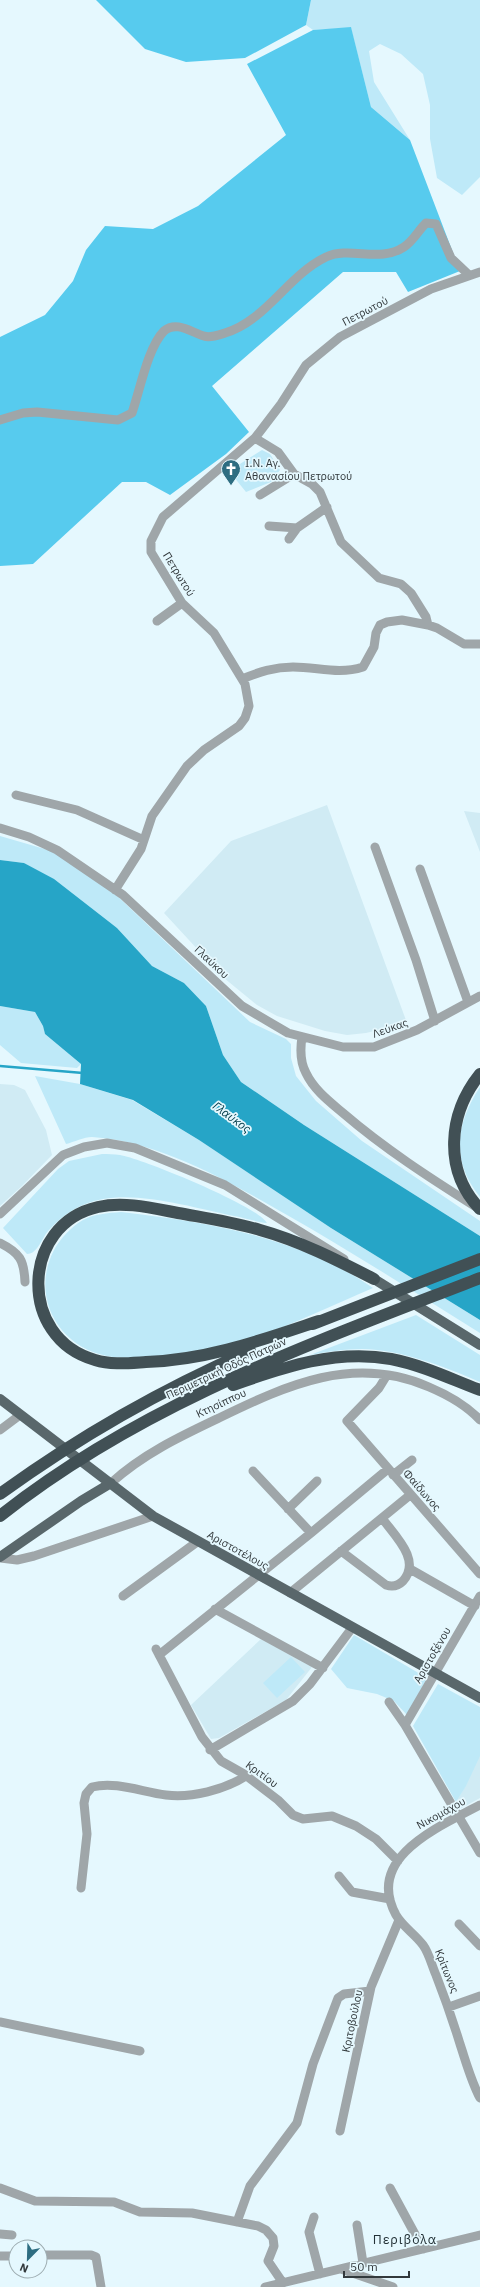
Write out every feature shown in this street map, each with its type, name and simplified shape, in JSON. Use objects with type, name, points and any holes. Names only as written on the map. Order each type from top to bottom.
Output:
[{"type":"highway","points":[[480,1074],[458,1112],[453,1136],[458,1173],[471,1200],[480,1210]]},
{"type":"highway","points":[[319,1321],[214,1354],[158,1362],[125,1363],[100,1361],[81,1355],[68,1347],[48,1324],[38,1295],[39,1268],[52,1238],[79,1214],[98,1206],[122,1204],[144,1206],[260,1230],[298,1242],[374,1279]]},
{"type":"highway","name":"Περιμετρική Οδός Πατρών","points":[[0,1494],[47,1462],[88,1437],[185,1382],[224,1362],[319,1321],[480,1259]]},
{"type":"highway","name":"Περιμετρική Οδός Πατρών","points":[[0,1516],[62,1471],[129,1430],[226,1380],[275,1358],[480,1278]]},
{"type":"highway","points":[[129,1430],[237,1384],[284,1368],[337,1357],[363,1356],[401,1362],[480,1390]]},
{"type":"main road","points":[[374,1279],[480,1345]]},
{"type":"main road","name":"Αριστοτέλους","points":[[0,1399],[153,1516],[197,1542],[480,1698]]},
{"type":"main road","name":"Κτησίππου","points":[[0,1558],[81,1501],[111,1483]]},
{"type":"street","points":[[0,420],[23,413],[37,412],[118,420],[132,413],[157,340],[166,330],[174,327],[185,328],[205,337],[224,334],[257,317],[284,289],[327,257],[342,254],[386,254],[402,249],[411,242],[426,223],[436,224],[452,258],[469,275]]},
{"type":"street","name":"Πετρωτού","points":[[115,890],[138,853],[155,811],[191,761],[213,743],[234,730],[245,718],[249,701],[242,679],[214,633],[182,603],[151,552],[151,542],[163,517],[173,506],[255,438],[281,404],[306,365],[340,337],[431,289],[480,272]]},
{"type":"street","points":[[255,438],[278,452],[294,474],[312,484],[320,492],[341,542],[379,578],[401,584],[411,593],[426,617],[428,625]]},
{"type":"street","points":[[260,495],[294,474]]},
{"type":"street","points":[[289,539],[297,528],[327,507]]},
{"type":"street","points":[[269,526],[297,528]]},
{"type":"street","points":[[158,621],[182,603]]},
{"type":"street","points":[[242,679],[259,672],[275,668],[348,672],[363,667],[374,647],[376,633],[380,625],[387,622],[402,620],[428,625],[437,628],[464,644],[480,644]]},
{"type":"street","points":[[16,795],[78,810],[144,840]]},
{"type":"street","name":"Γλαύκου","points":[[0,828],[29,836],[57,850],[115,890],[143,912],[206,974],[242,1006],[288,1033],[302,1037]]},
{"type":"street","points":[[375,847],[416,960],[435,1021]]},
{"type":"street","points":[[420,870],[468,1002]]},
{"type":"street","name":"Λεύκας","points":[[302,1037],[343,1047],[367,1048],[402,1037],[480,996]]},
{"type":"street","points":[[302,1037],[300,1048],[303,1066],[309,1079],[325,1097],[389,1149],[480,1210]]},
{"type":"street","points":[[0,1214],[63,1155],[84,1147],[107,1143],[135,1148],[225,1185],[374,1279]]},
{"type":"street","points":[[0,1243],[21,1258],[24,1266],[25,1282]]},
{"type":"street","name":"Κτησίππου","points":[[111,1483],[139,1460],[161,1445],[279,1390],[331,1375],[387,1375],[407,1379],[434,1389],[459,1403],[478,1418]]},
{"type":"street","name":"Φαίδωνος","points":[[387,1375],[379,1388],[347,1421],[480,1574]]},
{"type":"street","points":[[0,1430],[20,1415]]},
{"type":"street","points":[[323,1668],[215,1609],[391,1472],[412,1460]]},
{"type":"street","points":[[253,1471],[311,1533]]},
{"type":"street","points":[[288,1509],[318,1481]]},
{"type":"street","points":[[290,1593],[410,1495]]},
{"type":"street","points":[[0,1558],[17,1560],[34,1556],[153,1516]]},
{"type":"street","points":[[341,1551],[389,1586],[401,1583],[410,1569],[408,1556],[382,1518]]},
{"type":"street","points":[[123,1596],[197,1542]]},
{"type":"street","points":[[410,1569],[474,1606]]},
{"type":"street","name":"Αριστοξένου","points":[[405,1725],[480,1596]]},
{"type":"street","name":"Κριτίου","points":[[215,1609],[158,1652],[184,1706],[210,1750],[220,1761],[246,1776],[278,1800],[293,1815],[303,1819],[332,1816],[356,1826],[376,1839],[398,1862]]},
{"type":"street","points":[[210,1750],[288,1705],[310,1684],[352,1628]]},
{"type":"street","points":[[389,1702],[405,1725],[480,1854]]},
{"type":"street","points":[[81,1888],[87,1834],[84,1803],[86,1794],[92,1787],[124,1787],[165,1795],[187,1794],[229,1786],[246,1776]]},
{"type":"street","name":"Νικομάχου","points":[[398,1862],[420,1838],[480,1805]]},
{"type":"street","name":"Κρίτωνος","points":[[398,1862],[390,1882],[390,1899],[399,1920],[424,1946],[449,2007],[472,2082],[480,2098]]},
{"type":"street","points":[[339,1876],[352,1892],[390,1899]]},
{"type":"street","name":"Κριτοβούλου","points":[[340,2131],[370,1991],[399,1920]]},
{"type":"street","points":[[459,1924],[480,1946]]},
{"type":"street","points":[[237,2222],[250,2186],[297,2123],[313,2064],[338,1998],[344,1994],[370,1991]]},
{"type":"street","points":[[449,2007],[480,1996]]},
{"type":"street","points":[[0,2022],[140,2051]]},
{"type":"street","points":[[0,2188],[19,2196],[40,2202],[114,2202],[140,2212],[185,2212],[262,2228],[273,2238],[274,2246],[268,2261],[283,2283]]},
{"type":"street","points":[[390,2188],[423,2249]]},
{"type":"street","points":[[314,2217],[309,2232],[320,2274]]},
{"type":"street","points":[[357,2225],[363,2263]]},
{"type":"street","points":[[0,2234],[12,2235]]},
{"type":"street","points":[[265,2287],[480,2235]]},
{"type":"street","points":[[48,2255],[90,2255],[96,2257],[101,2287]]},
{"type":"street","points":[[341,2269],[393,2287]]},
{"type":"shaded area","points":[[96,0],[311,0],[306,25],[245,58],[186,62],[145,49]]},
{"type":"shaded area","points":[[311,0],[480,0],[480,177],[462,195],[437,178],[430,139],[430,105],[423,74],[401,54],[380,44],[369,51],[374,82],[410,140],[371,107],[351,28],[313,30],[306,25]]},
{"type":"shaded area","points":[[351,27],[371,107],[410,140],[460,271],[408,292],[396,272],[343,272],[212,386],[249,432],[226,454],[170,495],[146,482],[122,482],[33,564],[0,566],[0,337],[45,315],[73,281],[86,250],[105,226],[153,229],[198,206],[286,135],[247,64],[313,30]]},
{"type":"shaded area","points":[[262,450],[270,454],[280,470],[271,482],[246,492],[229,471]]},
{"type":"shaded area","points":[[327,805],[407,1023],[366,1033],[347,1035],[325,1031],[277,1016],[257,1005],[224,978],[164,913],[231,841]]},
{"type":"shaded area","points":[[464,811],[480,813],[480,852]]},
{"type":"shaded area","points":[[0,836],[55,852],[112,891],[250,1022],[286,1039],[291,1044],[291,1058],[296,1076],[316,1101],[362,1141],[480,1221],[480,1236],[304,1125],[241,1082],[223,1055],[206,1006],[184,983],[152,966],[117,928],[24,863],[0,860]]},
{"type":"shaded area","points":[[0,1006],[35,1012],[43,1026],[45,1034],[81,1064],[77,1068],[21,1063],[0,1045]]},
{"type":"shaded area","points":[[35,1076],[80,1084],[132,1100],[199,1140],[331,1228],[480,1320],[480,1333],[311,1229],[242,1189],[193,1165],[143,1146],[117,1140],[89,1137],[66,1144]]},
{"type":"shaded area","points":[[0,1084],[14,1085],[25,1090],[46,1130],[52,1155],[0,1206]]},
{"type":"shaded area","points":[[480,1087],[480,1197],[464,1170],[460,1143],[461,1129],[465,1115]]},
{"type":"shaded area","points":[[102,1154],[133,1158],[199,1184],[223,1195],[259,1215],[267,1223],[186,1205],[151,1199],[118,1197],[87,1203],[66,1214],[46,1233],[40,1245],[34,1251],[27,1254],[3,1228],[58,1169],[69,1161]]},
{"type":"shaded area","points":[[121,1212],[219,1227],[284,1244],[315,1256],[345,1271],[373,1288],[282,1327],[221,1348],[133,1358],[107,1356],[90,1351],[75,1342],[62,1331],[53,1317],[47,1301],[45,1285],[47,1267],[59,1242],[70,1230],[83,1220],[92,1216],[106,1213]]},
{"type":"shaded area","points":[[416,1315],[480,1355],[480,1382],[452,1370],[392,1352],[355,1349],[310,1355]]},
{"type":"shaded area","points":[[354,1635],[427,1678],[407,1715],[394,1701],[377,1694],[347,1688],[331,1669]]},
{"type":"shaded area","points":[[261,1639],[312,1667],[286,1700],[219,1738],[211,1739],[191,1705]]},
{"type":"shaded area","points":[[291,1657],[305,1672],[277,1698],[263,1683]]},
{"type":"shaded area","points":[[438,1684],[480,1707],[480,1756],[466,1786],[456,1802],[413,1726]]},
{"type":"shaded area","points":[[480,1754],[480,1798],[460,1809],[456,1802],[466,1785]]},
{"type":"water","name":"Γλαύκος","points":[[0,860],[24,863],[54,879],[117,928],[152,966],[184,983],[206,1006],[223,1055],[241,1082],[304,1125],[480,1236],[480,1320],[331,1228],[199,1140],[133,1100],[80,1084],[81,1064],[45,1034],[43,1026],[35,1012],[0,1006]]},
{"type":"waterway","points":[[0,1066],[83,1073]]},
{"type":"place","name":"Ι.Ν. Αγ. Αθανασίου Πετρωτού","points":[[231,486]]},
{"type":"district","name":"Περιβόλα","points":[[405,2239]]}]
